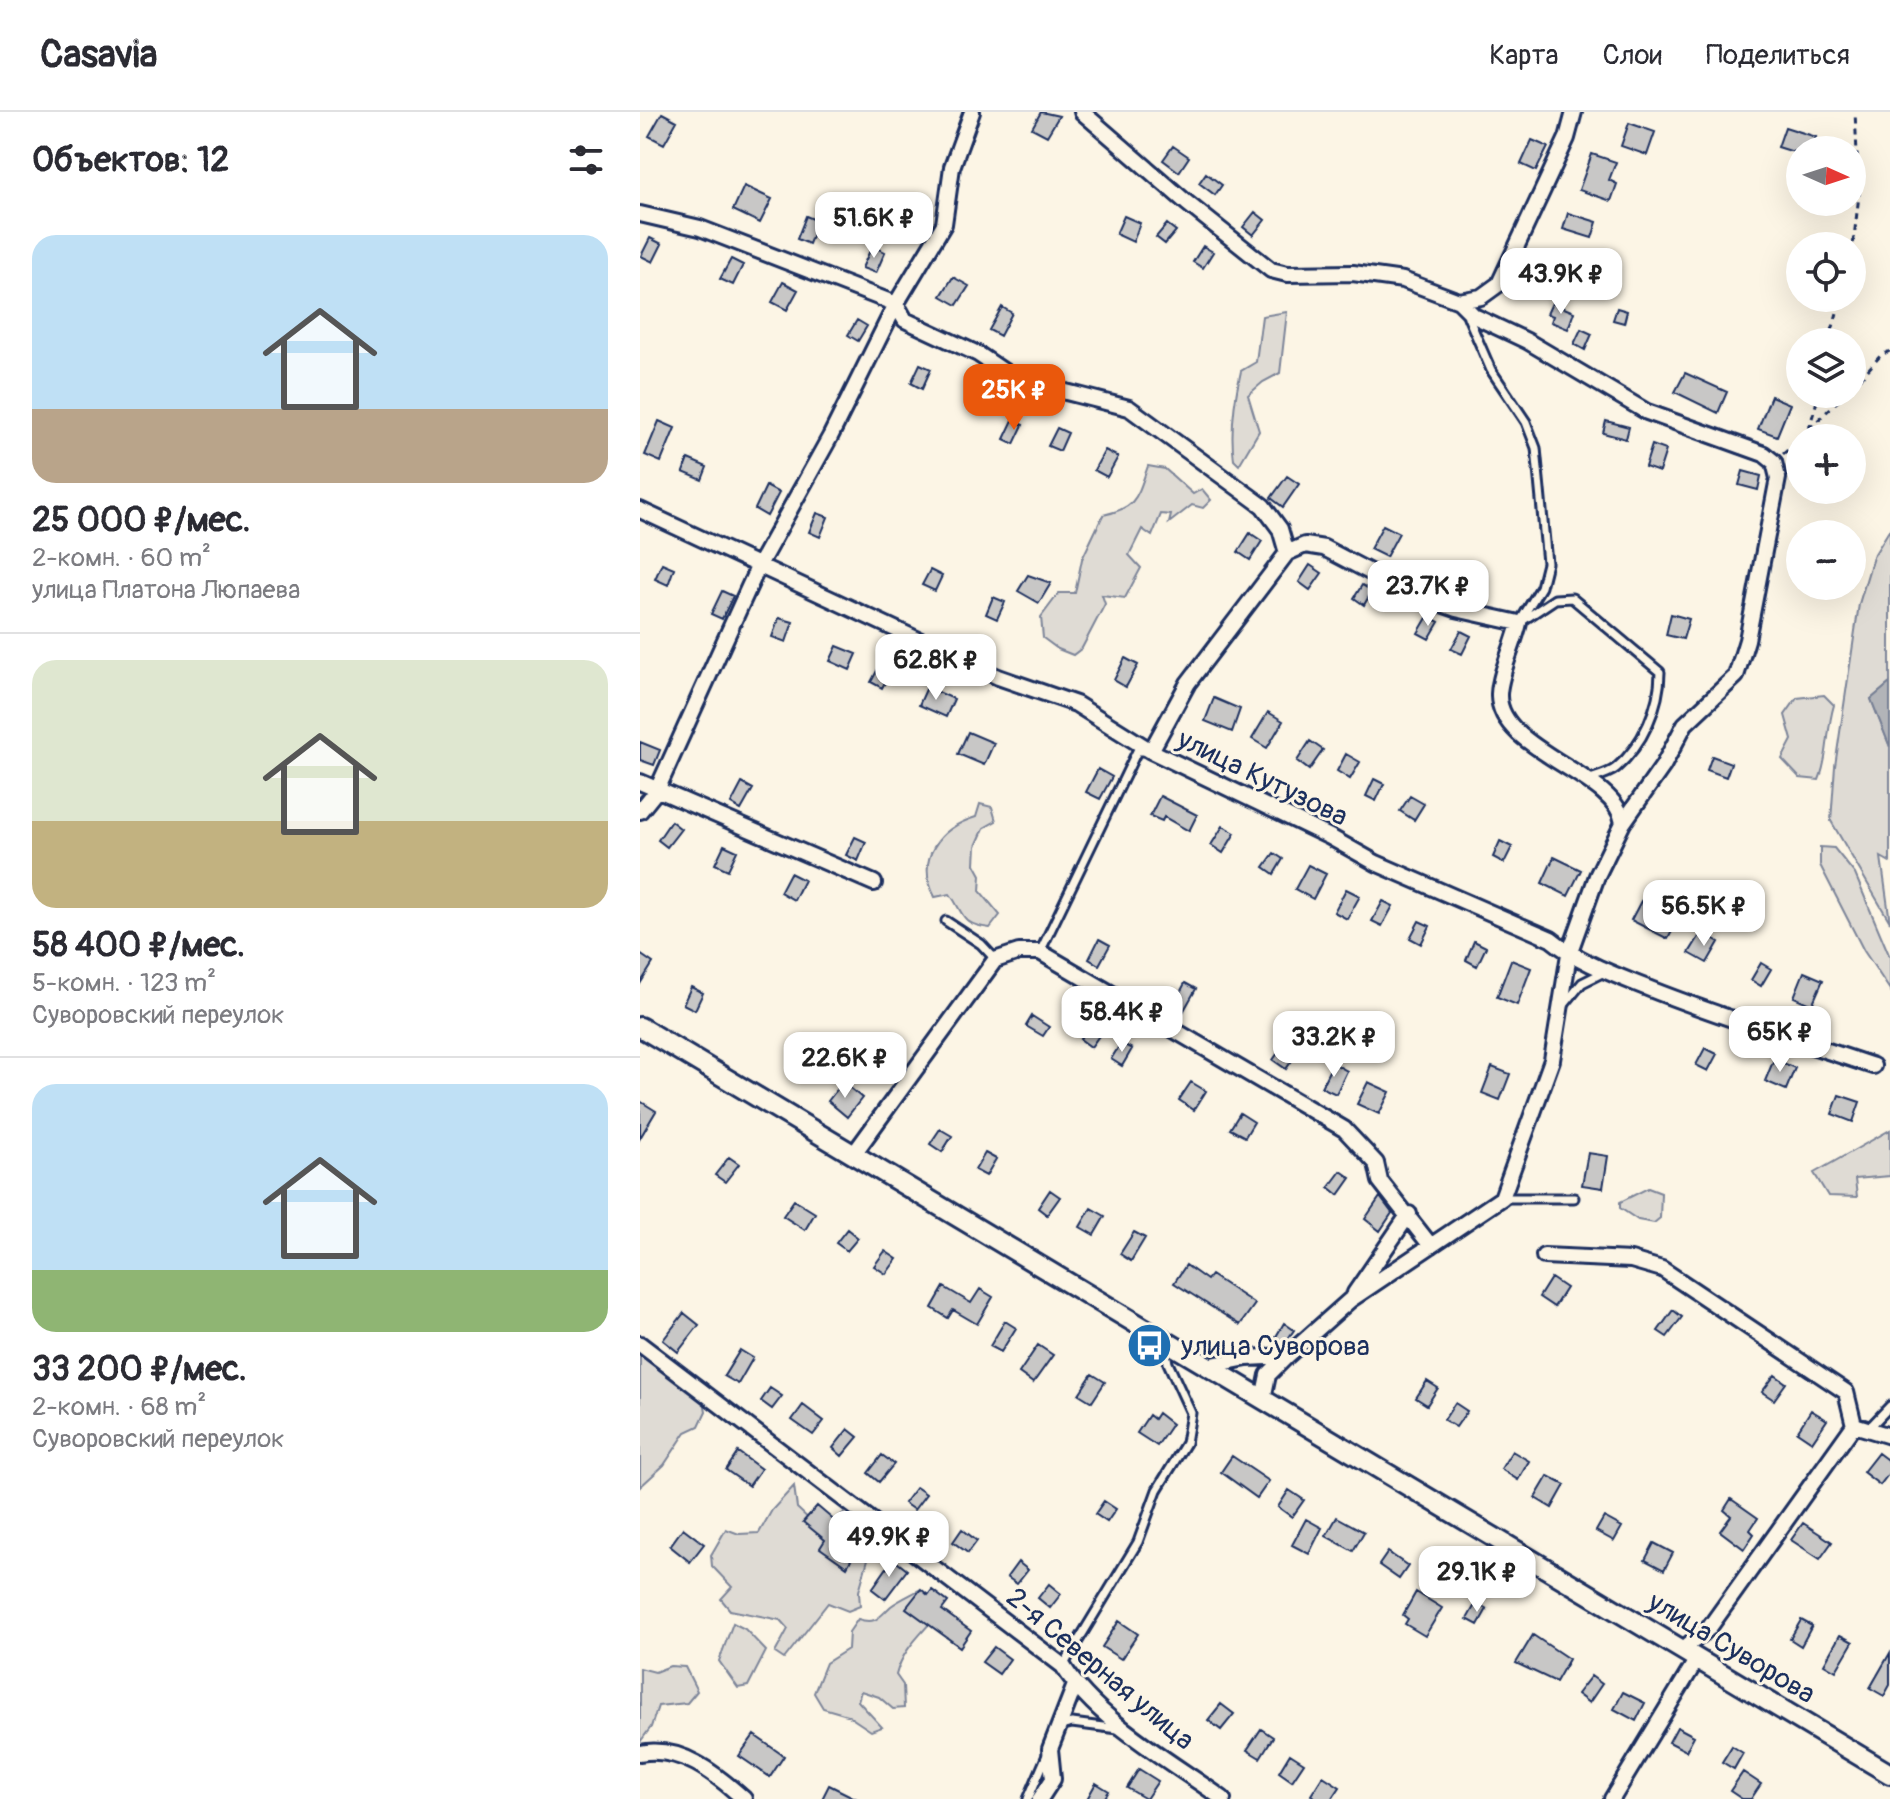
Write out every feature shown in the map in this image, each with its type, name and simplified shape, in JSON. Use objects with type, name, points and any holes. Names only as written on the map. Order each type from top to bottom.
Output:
[{"type":"street","points":[[640,811],[657,790],[759,565],[830,437],[896,304],[944,224],[952,167],[972,112]]},
{"type":"street","points":[[1082,112],[1176,195],[1271,270],[1287,274],[1380,275],[1459,301],[1474,316],[1538,347],[1647,412],[1764,454],[1774,462],[1778,478],[1747,640],[1736,676],[1685,724],[1663,766],[1623,823],[1597,876],[1569,954],[1552,1060],[1502,1198],[1350,1300],[1268,1375],[1263,1399]]},
{"type":"street","points":[[1459,301],[1481,297],[1499,284],[1567,138],[1574,112]]},
{"type":"street","points":[[640,214],[700,228],[896,304],[905,320],[978,354],[1015,379],[1129,408],[1263,506],[1280,529],[1287,553]]},
{"type":"street","name":"улица Кутузова","points":[[640,510],[998,677],[1076,704],[1151,751],[1330,837],[1376,863],[1551,939],[1569,954],[1606,971],[1719,1016],[1873,1066]]},
{"type":"street","points":[[1151,751],[1188,683],[1287,553],[1305,545],[1324,548],[1410,593],[1456,609],[1519,623],[1499,693],[1501,707],[1508,720],[1532,743],[1615,803],[1623,823]]},
{"type":"street","points":[[640,782],[874,883]]},
{"type":"street","points":[[853,1155],[995,960],[1019,952],[1040,952],[1344,1129],[1376,1163],[1380,1181],[1409,1214],[1431,1246]]},
{"type":"street","name":"улица Суворова","points":[[640,1027],[1890,1774]]},
{"type":"street","points":[[1350,1300],[1409,1214]]},
{"type":"street","points":[[1544,1256],[1631,1260],[1662,1269],[1846,1392],[1854,1425],[1690,1654],[1612,1799]]},
{"type":"street","name":"2-я Северная улица","points":[[640,1344],[1063,1666],[1075,1685],[1127,1730],[1223,1799]]},
{"type":"street","points":[[1207,1366],[1247,1358],[1287,1356]]},
{"type":"street","points":[[1854,1425],[1870,1427],[1890,1436]]},
{"type":"street","points":[[1040,1799],[1053,1779],[1050,1749],[1075,1685]]},
{"type":"street","points":[[640,1753],[658,1750],[687,1759],[717,1775],[744,1799]]},
{"type":"lane","points":[[1459,301],[1476,329],[1491,370],[1526,422],[1536,448],[1547,563],[1541,587],[1519,623]]},
{"type":"lane","points":[[1519,623],[1555,599],[1572,598],[1660,672],[1660,693],[1652,717],[1634,744],[1616,769],[1586,781]]},
{"type":"lane","points":[[1040,952],[1137,751],[1151,751]]},
{"type":"lane","points":[[946,921],[981,944],[995,960]]},
{"type":"lane","points":[[1561,1010],[1582,983],[1606,971]]},
{"type":"lane","points":[[1502,1198],[1574,1198]]},
{"type":"lane","points":[[1063,1666],[1138,1542],[1157,1490],[1186,1443],[1191,1413],[1168,1363],[1164,1341]]},
{"type":"lane","points":[[1870,1427],[1890,1406]]},
{"type":"lane","points":[[1057,1726],[1072,1723],[1127,1730]]},
{"type":"lane","points":[[1028,1799],[1050,1749]]},
{"type":"path","points":[[1855,112],[1859,195],[1855,232]]},
{"type":"path","points":[[1866,372],[1881,355],[1890,351]]},
{"type":"path","points":[[1814,424],[1831,408]]},
{"type":"path","points":[[1774,462],[1786,451]]},
{"type":"shaded area","points":[[1287,312],[1280,373],[1248,395],[1259,431],[1239,465],[1234,460],[1233,427],[1241,371],[1256,362],[1262,316]]},
{"type":"shaded area","points":[[1148,466],[1165,469],[1193,494],[1202,489],[1211,500],[1203,508],[1192,505],[1169,523],[1171,515],[1161,514],[1152,536],[1142,529],[1129,555],[1141,568],[1125,598],[1102,595],[1105,604],[1082,648],[1073,655],[1058,649],[1043,638],[1041,617],[1059,593],[1075,593],[1082,559],[1103,515],[1123,509],[1134,500]]},
{"type":"shaded area","points":[[1890,529],[1890,683],[1871,699],[1890,747],[1890,862],[1881,857],[1890,922],[1831,821],[1835,766],[1859,604],[1860,600],[1866,600],[1866,580],[1873,557]]},
{"type":"shaded area","points":[[1890,683],[1890,747],[1871,699]]},
{"type":"shaded area","points":[[1824,695],[1834,705],[1822,771],[1819,780],[1800,778],[1782,759],[1792,740],[1785,715],[1797,698]]},
{"type":"shaded area","points":[[980,804],[992,807],[996,821],[984,828],[976,846],[975,864],[981,875],[980,891],[1000,915],[990,928],[968,921],[950,894],[935,897],[928,870],[929,858],[941,837],[976,817]]},
{"type":"shaded area","points":[[1820,847],[1834,848],[1855,874],[1890,957],[1890,990],[1864,951],[1820,865]]},
{"type":"shaded area","points":[[1890,1130],[1890,1176],[1855,1179],[1857,1197],[1828,1196],[1814,1173]]},
{"type":"shaded area","points":[[1648,1188],[1661,1193],[1660,1218],[1654,1223],[1638,1220],[1620,1208],[1620,1202]]},
{"type":"shaded area","points":[[640,1354],[704,1401],[706,1411],[699,1426],[686,1432],[664,1465],[640,1487]]},
{"type":"shaded area","points":[[794,1486],[797,1508],[813,1523],[825,1528],[846,1511],[860,1517],[861,1531],[874,1538],[859,1591],[860,1606],[848,1611],[828,1603],[784,1659],[775,1653],[788,1629],[780,1620],[730,1610],[721,1599],[732,1587],[712,1566],[711,1555],[726,1529],[739,1534],[759,1533],[772,1510]]},
{"type":"shaded area","points":[[919,1590],[923,1610],[931,1622],[906,1653],[896,1675],[903,1685],[904,1708],[893,1709],[879,1697],[861,1691],[858,1701],[882,1727],[871,1731],[847,1715],[823,1708],[814,1693],[826,1663],[848,1649],[849,1632],[858,1619],[877,1619],[894,1604]]},
{"type":"shaded area","points":[[733,1623],[745,1629],[766,1651],[748,1686],[738,1688],[719,1661]]},
{"type":"shaded area","points":[[670,1666],[685,1667],[697,1691],[687,1703],[658,1706],[651,1727],[640,1742],[640,1668],[655,1672]]},
{"type":"building","points":[[1041,112],[1059,116],[1047,136],[1032,128]]},
{"type":"building","points":[[662,113],[677,121],[664,144],[649,136]]},
{"type":"building","points":[[1629,123],[1655,132],[1647,155],[1621,146]]},
{"type":"building","points":[[1785,127],[1813,136],[1786,136],[1786,150],[1778,147]]},
{"type":"building","points":[[1532,140],[1548,147],[1536,171],[1521,164]]},
{"type":"building","points":[[1173,146],[1189,157],[1179,172],[1163,160]]},
{"type":"building","points":[[1592,154],[1616,162],[1609,180],[1617,184],[1611,201],[1579,190]]},
{"type":"building","points":[[1206,173],[1222,185],[1215,195],[1199,183]]},
{"type":"building","points":[[744,186],[772,199],[760,223],[733,210]]},
{"type":"building","points":[[1255,212],[1265,220],[1253,235],[1243,227]]},
{"type":"building","points":[[1568,213],[1597,222],[1592,238],[1563,229]]},
{"type":"building","points":[[806,216],[818,221],[809,244],[797,239]]},
{"type":"building","points":[[1124,216],[1140,223],[1133,242],[1116,234]]},
{"type":"building","points":[[1167,224],[1176,231],[1165,244],[1156,237]]},
{"type":"building","points":[[650,238],[662,244],[653,262],[641,256]]},
{"type":"building","points":[[872,246],[885,252],[876,273],[862,268]]},
{"type":"building","points":[[1203,246],[1213,252],[1203,268],[1193,262]]},
{"type":"building","points":[[731,259],[743,265],[733,285],[720,279]]},
{"type":"building","points":[[953,277],[969,286],[957,305],[941,296]]},
{"type":"building","points":[[783,282],[798,290],[787,310],[772,302]]},
{"type":"building","points":[[1552,303],[1574,312],[1568,329],[1551,322],[1553,316],[1547,314]]},
{"type":"building","points":[[1002,307],[1012,313],[1000,336],[989,330]]},
{"type":"building","points":[[1617,308],[1627,311],[1624,323],[1613,320]]},
{"type":"building","points":[[857,320],[867,326],[858,341],[848,335]]},
{"type":"building","points":[[1581,329],[1592,334],[1585,350],[1574,344]]},
{"type":"building","points":[[920,364],[931,369],[922,389],[911,383]]},
{"type":"building","points":[[1685,373],[1727,392],[1718,413],[1675,392]]},
{"type":"building","points":[[1771,396],[1786,402],[1788,408],[1777,436],[1758,429]]},
{"type":"building","points":[[1013,420],[1023,425],[1014,444],[1004,439]]},
{"type":"building","points":[[659,421],[675,428],[661,462],[645,455]]},
{"type":"building","points":[[1606,421],[1629,427],[1626,439],[1603,433]]},
{"type":"building","points":[[1057,428],[1068,433],[1060,451],[1048,446]]},
{"type":"building","points":[[1652,445],[1666,450],[1659,472],[1645,467]]},
{"type":"building","points":[[1105,450],[1118,457],[1107,477],[1094,470]]},
{"type":"building","points":[[688,459],[707,467],[702,480],[683,472]]},
{"type":"building","points":[[1743,471],[1761,476],[1758,490],[1739,485]]},
{"type":"building","points":[[1287,476],[1299,484],[1283,507],[1271,498]]},
{"type":"building","points":[[766,486],[779,493],[767,516],[755,509]]},
{"type":"building","points":[[817,513],[828,517],[820,537],[809,532]]},
{"type":"building","points":[[1383,525],[1399,533],[1386,557],[1370,549]]},
{"type":"building","points":[[1250,533],[1262,541],[1250,560],[1238,552]]},
{"type":"building","points":[[662,563],[674,568],[668,585],[655,579]]},
{"type":"building","points":[[1310,565],[1322,573],[1310,590],[1299,582]]},
{"type":"building","points":[[1464,566],[1474,573],[1463,592],[1452,586]]},
{"type":"building","points":[[930,570],[942,576],[935,591],[922,585]]},
{"type":"building","points":[[1028,575],[1051,583],[1039,603],[1018,591]]},
{"type":"building","points":[[1362,585],[1372,591],[1364,605],[1354,598]]},
{"type":"building","points":[[722,591],[733,596],[722,619],[711,614]]},
{"type":"building","points":[[993,597],[1005,602],[997,619],[986,614]]},
{"type":"building","points":[[1671,614],[1689,619],[1683,639],[1666,635]]},
{"type":"building","points":[[1428,616],[1439,622],[1429,639],[1418,633]]},
{"type":"building","points":[[779,618],[793,622],[786,642],[772,637]]},
{"type":"building","points":[[1461,631],[1471,636],[1462,654],[1451,649]]},
{"type":"building","points":[[837,646],[857,654],[850,670],[830,661]]},
{"type":"building","points":[[1125,658],[1138,665],[1126,687],[1114,680]]},
{"type":"building","points":[[880,665],[891,671],[882,688],[871,682]]},
{"type":"building","points":[[927,687],[954,699],[946,717],[919,705]]},
{"type":"building","points":[[1214,698],[1240,709],[1232,732],[1205,721]]},
{"type":"building","points":[[1268,712],[1283,721],[1267,748],[1252,739]]},
{"type":"building","points":[[968,732],[994,743],[984,765],[958,754]]},
{"type":"building","points":[[1310,741],[1323,750],[1309,770],[1297,761]]},
{"type":"building","points":[[640,742],[660,750],[654,765],[640,760]]},
{"type":"building","points":[[1346,754],[1360,762],[1350,779],[1337,771]]},
{"type":"building","points":[[1712,756],[1731,763],[1726,777],[1707,770]]},
{"type":"building","points":[[1098,769],[1112,777],[1100,799],[1086,792]]},
{"type":"building","points":[[1374,779],[1384,784],[1376,801],[1366,796]]},
{"type":"building","points":[[742,783],[753,789],[741,810],[731,804]]},
{"type":"building","points":[[1160,796],[1197,815],[1189,831],[1164,817],[1162,821],[1150,816]]},
{"type":"building","points":[[1410,796],[1424,804],[1414,820],[1400,811]]},
{"type":"building","points":[[671,821],[681,829],[667,847],[658,840]]},
{"type":"building","points":[[1223,826],[1235,833],[1223,853],[1211,845]]},
{"type":"building","points":[[855,837],[866,842],[858,861],[846,855]]},
{"type":"building","points":[[1500,841],[1512,847],[1504,863],[1493,857]]},
{"type":"building","points":[[724,845],[737,851],[728,870],[715,864]]},
{"type":"building","points":[[1274,853],[1283,859],[1274,874],[1264,867]]},
{"type":"building","points":[[1554,857],[1581,870],[1568,896],[1542,883]]},
{"type":"building","points":[[1308,865],[1326,874],[1313,899],[1295,889]]},
{"type":"building","points":[[790,873],[804,880],[794,900],[780,892]]},
{"type":"building","points":[[1346,889],[1360,896],[1347,919],[1334,912]]},
{"type":"building","points":[[1383,901],[1393,906],[1382,926],[1372,921]]},
{"type":"building","points":[[1641,901],[1677,922],[1668,939],[1631,920]]},
{"type":"building","points":[[1419,921],[1430,926],[1421,944],[1410,938]]},
{"type":"building","points":[[1702,932],[1719,942],[1707,963],[1689,953]]},
{"type":"building","points":[[1099,939],[1110,945],[1099,965],[1089,959]]},
{"type":"building","points":[[1474,941],[1486,947],[1477,966],[1466,960]]},
{"type":"building","points":[[640,954],[653,963],[640,984]]},
{"type":"building","points":[[1511,960],[1531,968],[1517,1005],[1497,997]]},
{"type":"building","points":[[1761,963],[1771,969],[1761,986],[1751,980]]},
{"type":"building","points":[[1804,972],[1823,980],[1812,1005],[1794,997]]},
{"type":"building","points":[[1185,983],[1196,989],[1183,1012],[1173,1006]]},
{"type":"building","points":[[691,987],[703,993],[695,1010],[683,1004]]},
{"type":"building","points":[[1032,1016],[1049,1027],[1043,1036],[1026,1026]]},
{"type":"building","points":[[1091,1022],[1103,1030],[1091,1047],[1080,1039]]},
{"type":"building","points":[[1121,1043],[1132,1049],[1122,1066],[1111,1059]]},
{"type":"building","points":[[1285,1043],[1298,1052],[1286,1069],[1273,1060]]},
{"type":"building","points":[[1705,1048],[1717,1054],[1708,1071],[1696,1065]]},
{"type":"building","points":[[1774,1059],[1795,1068],[1786,1090],[1765,1081]]},
{"type":"building","points":[[1333,1063],[1347,1071],[1336,1094],[1321,1087]]},
{"type":"building","points":[[1492,1067],[1510,1074],[1500,1100],[1482,1093]]},
{"type":"building","points":[[843,1082],[862,1098],[847,1117],[828,1101]]},
{"type":"building","points":[[1191,1082],[1206,1091],[1194,1110],[1179,1100]]},
{"type":"building","points":[[1368,1082],[1390,1092],[1379,1114],[1357,1104]]},
{"type":"building","points":[[1839,1095],[1860,1102],[1853,1122],[1832,1114]]},
{"type":"building","points":[[640,1101],[656,1111],[640,1138]]},
{"type":"building","points":[[1240,1113],[1254,1122],[1245,1137],[1230,1129]]},
{"type":"building","points":[[940,1129],[952,1136],[942,1152],[930,1144]]},
{"type":"building","points":[[985,1153],[996,1159],[986,1176],[975,1170]]},
{"type":"building","points":[[1588,1153],[1608,1156],[1603,1188],[1582,1185]]},
{"type":"building","points":[[729,1157],[739,1164],[725,1182],[715,1175]]},
{"type":"building","points":[[1341,1171],[1351,1178],[1339,1195],[1329,1187]]},
{"type":"building","points":[[1050,1190],[1060,1197],[1047,1215],[1038,1208]]},
{"type":"building","points":[[1380,1197],[1392,1213],[1380,1231],[1365,1219]]},
{"type":"building","points":[[794,1200],[815,1213],[805,1230],[783,1216]]},
{"type":"building","points":[[1091,1208],[1105,1216],[1094,1235],[1080,1227]]},
{"type":"building","points":[[847,1229],[858,1238],[847,1251],[836,1243]]},
{"type":"building","points":[[1134,1232],[1145,1238],[1131,1261],[1120,1254]]},
{"type":"building","points":[[885,1251],[897,1259],[886,1274],[874,1266]]},
{"type":"building","points":[[1186,1265],[1207,1280],[1211,1275],[1255,1304],[1240,1325],[1174,1283]]},
{"type":"building","points":[[1551,1278],[1566,1288],[1554,1307],[1539,1297]]},
{"type":"building","points":[[944,1287],[971,1303],[980,1289],[993,1297],[977,1324],[953,1310],[948,1318],[932,1308]]},
{"type":"building","points":[[1673,1310],[1682,1317],[1667,1337],[1658,1331]]},
{"type":"building","points":[[684,1313],[699,1325],[678,1352],[663,1340]]},
{"type":"building","points":[[1005,1321],[1016,1328],[1001,1352],[990,1346]]},
{"type":"building","points":[[1284,1323],[1294,1330],[1283,1346],[1274,1340]]},
{"type":"building","points":[[1038,1345],[1053,1355],[1033,1383],[1019,1373]]},
{"type":"building","points":[[740,1350],[753,1358],[738,1384],[724,1376]]},
{"type":"building","points":[[1092,1374],[1105,1382],[1092,1402],[1079,1394]]},
{"type":"building","points":[[1775,1375],[1786,1383],[1774,1400],[1762,1392]]},
{"type":"building","points":[[1427,1381],[1438,1388],[1427,1405],[1416,1398]]},
{"type":"building","points":[[770,1388],[782,1396],[772,1409],[761,1401]]},
{"type":"building","points":[[1455,1403],[1467,1411],[1456,1427],[1444,1420]]},
{"type":"building","points":[[803,1405],[824,1421],[813,1435],[792,1420]]},
{"type":"building","points":[[1811,1410],[1827,1420],[1812,1442],[1797,1432]]},
{"type":"building","points":[[1158,1413],[1172,1424],[1157,1446],[1137,1433],[1149,1415],[1154,1419]]},
{"type":"building","points":[[848,1429],[858,1437],[842,1456],[833,1448]]},
{"type":"building","points":[[1512,1451],[1529,1461],[1518,1480],[1501,1469]]},
{"type":"building","points":[[738,1452],[761,1469],[749,1486],[726,1470]]},
{"type":"building","points":[[1878,1453],[1890,1462],[1890,1472],[1880,1485],[1863,1472]]},
{"type":"building","points":[[882,1455],[894,1464],[879,1482],[868,1473]]},
{"type":"building","points":[[1232,1456],[1269,1481],[1257,1498],[1221,1472]]},
{"type":"building","points":[[1548,1476],[1565,1485],[1552,1508],[1535,1498]]},
{"type":"building","points":[[916,1487],[926,1494],[914,1510],[904,1503]]},
{"type":"building","points":[[1289,1490],[1304,1500],[1292,1517],[1278,1507]]},
{"type":"building","points":[[1731,1499],[1758,1518],[1750,1530],[1754,1534],[1744,1549],[1720,1531],[1731,1516],[1724,1510]]},
{"type":"building","points":[[1104,1501],[1116,1509],[1107,1522],[1095,1514]]},
{"type":"building","points":[[817,1506],[837,1523],[840,1520],[854,1530],[850,1536],[860,1543],[847,1567],[820,1548],[825,1540],[803,1522]]},
{"type":"building","points":[[1337,1517],[1364,1532],[1353,1551],[1326,1536]]},
{"type":"building","points":[[1604,1517],[1622,1527],[1614,1541],[1596,1531]]},
{"type":"building","points":[[1306,1519],[1322,1528],[1309,1554],[1292,1545]]},
{"type":"building","points":[[1803,1523],[1832,1542],[1820,1559],[1791,1540]]},
{"type":"building","points":[[683,1528],[704,1544],[690,1562],[670,1546]]},
{"type":"building","points":[[962,1529],[977,1541],[968,1553],[953,1542]]},
{"type":"building","points":[[1654,1543],[1673,1553],[1664,1570],[1645,1560]]},
{"type":"building","points":[[1388,1552],[1408,1566],[1399,1579],[1379,1565]]},
{"type":"building","points":[[893,1559],[907,1570],[885,1599],[872,1589]]},
{"type":"building","points":[[1018,1562],[1028,1570],[1017,1584],[1007,1577]]},
{"type":"building","points":[[1049,1584],[1061,1594],[1050,1608],[1038,1598]]},
{"type":"building","points":[[921,1589],[928,1595],[932,1590],[948,1602],[942,1610],[971,1631],[960,1647],[906,1608]]},
{"type":"building","points":[[1416,1592],[1442,1608],[1425,1636],[1405,1624],[1408,1619],[1403,1615]]},
{"type":"building","points":[[1476,1603],[1487,1609],[1478,1625],[1467,1619]]},
{"type":"building","points":[[1801,1620],[1812,1626],[1801,1646],[1790,1639]]},
{"type":"building","points":[[1119,1621],[1138,1634],[1121,1659],[1102,1647]]},
{"type":"building","points":[[1533,1635],[1569,1659],[1556,1682],[1516,1663]]},
{"type":"building","points":[[1840,1635],[1853,1642],[1836,1671],[1824,1664]]},
{"type":"building","points":[[994,1647],[1010,1659],[999,1674],[982,1662]]},
{"type":"building","points":[[1890,1653],[1890,1685],[1884,1696],[1870,1688]]},
{"type":"building","points":[[1591,1676],[1602,1684],[1589,1703],[1577,1694]]},
{"type":"building","points":[[1623,1692],[1645,1703],[1636,1721],[1614,1709]]},
{"type":"building","points":[[1221,1704],[1234,1714],[1221,1730],[1208,1720]]},
{"type":"building","points":[[1677,1727],[1694,1736],[1686,1751],[1669,1742]]},
{"type":"building","points":[[1261,1729],[1273,1737],[1260,1758],[1247,1750]]},
{"type":"building","points":[[754,1735],[784,1756],[770,1777],[739,1756]]},
{"type":"building","points":[[1732,1746],[1743,1753],[1734,1769],[1722,1762]]},
{"type":"building","points":[[1290,1754],[1304,1763],[1292,1781],[1279,1772]]},
{"type":"building","points":[[1139,1769],[1158,1781],[1146,1799],[1127,1788]]},
{"type":"building","points":[[1743,1772],[1761,1784],[1751,1799],[1742,1799],[1730,1791]]},
{"type":"building","points":[[1323,1776],[1340,1787],[1332,1799],[1317,1799],[1311,1795]]},
{"type":"building","points":[[1096,1783],[1109,1791],[1104,1799],[1087,1799]]},
{"type":"building","points":[[829,1785],[857,1799],[822,1799]]},
{"type":"place","name":"улица Суворова","points":[[1150,1345]]}]
